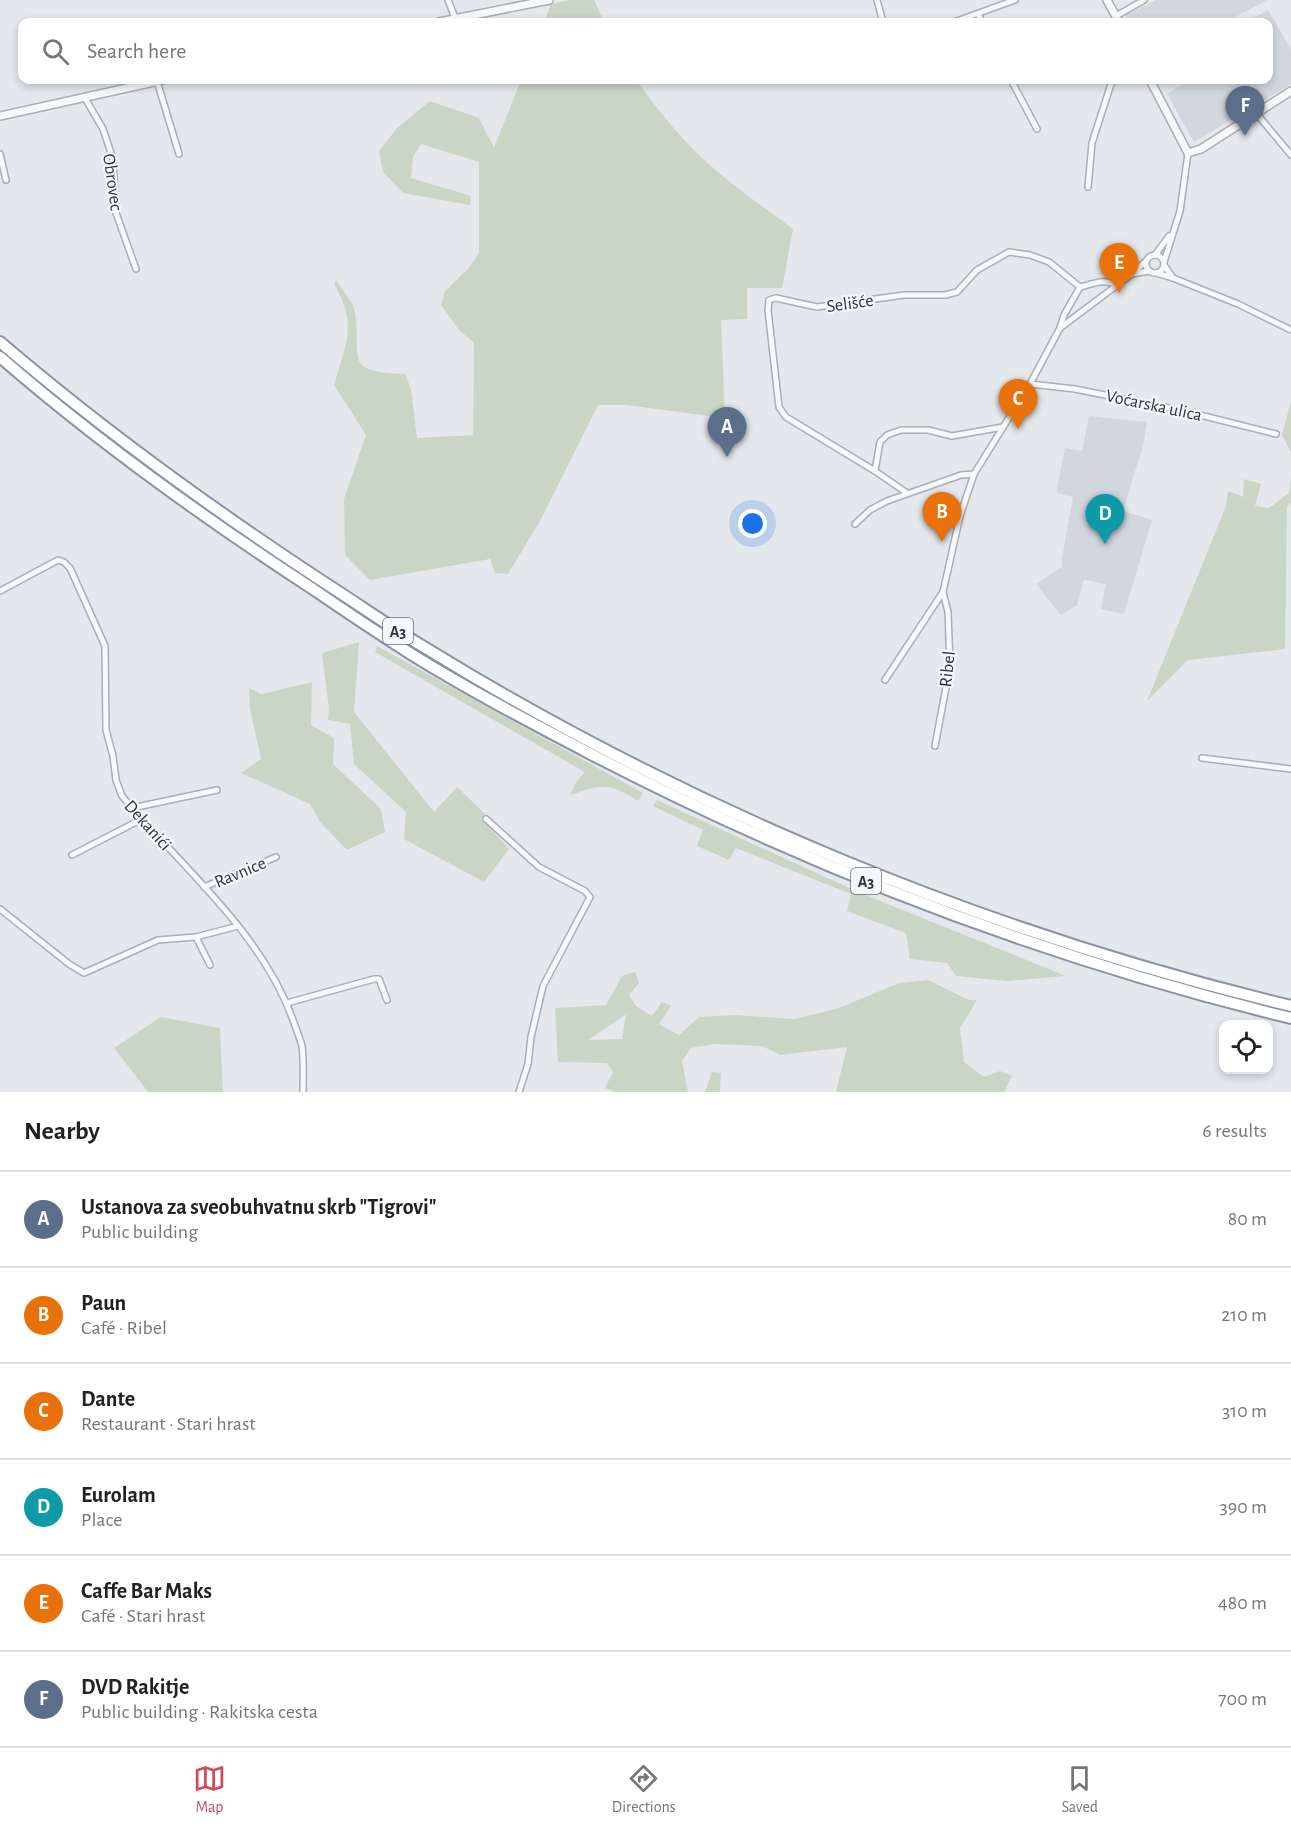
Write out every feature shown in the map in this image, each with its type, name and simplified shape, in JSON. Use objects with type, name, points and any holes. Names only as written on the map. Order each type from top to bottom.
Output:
[{"type":"highway","name":"A3","points":[[0,342],[130,448],[269,546],[423,647],[505,695],[600,746],[731,811],[895,881],[1133,963],[1291,1006]]},
{"type":"highway","name":"A3","points":[[0,357],[123,457],[282,569],[430,664],[495,702],[652,785],[795,852],[965,919],[1129,973],[1291,1018]]},
{"type":"street","points":[[448,0],[455,18]]},
{"type":"street","points":[[465,18],[549,0]]},
{"type":"street","points":[[878,0],[882,18]]},
{"type":"street","points":[[966,18],[1015,0]]},
{"type":"street","points":[[1107,0],[1116,18]]},
{"type":"street","points":[[1118,18],[1144,0]]},
{"type":"street","points":[[978,14],[980,18]]},
{"type":"street","points":[[0,116],[143,84]]},
{"type":"street","points":[[161,84],[179,154]]},
{"type":"street","points":[[1013,84],[1037,129]]},
{"type":"street","points":[[1088,187],[1092,143],[1105,101],[1113,84]]},
{"type":"street","points":[[1146,261],[1147,267],[1154,272],[1162,270],[1180,211],[1188,153],[1152,84]]},
{"type":"street","points":[[1188,153],[1201,149],[1291,91]]},
{"type":"street","name":"Obrovec","points":[[85,98],[103,129],[112,159],[116,213],[136,269]]},
{"type":"street","points":[[1256,113],[1291,155]]},
{"type":"street","points":[[0,154],[6,180]]},
{"type":"street","points":[[1155,255],[1174,227]]},
{"type":"street","name":"Selišće","points":[[876,471],[786,417],[779,407],[768,310],[769,300],[776,298],[817,307],[904,295],[945,295],[957,292],[977,270],[1009,252],[1030,255],[1049,262],[1080,286]]},
{"type":"street","points":[[1060,328],[1132,274],[1149,256],[1161,257],[1173,278]]},
{"type":"street","points":[[1132,274],[1144,271],[1173,278],[1238,304],[1291,330]]},
{"type":"street","points":[[1060,328],[1064,315],[1080,286],[1102,281],[1109,281],[1116,285]]},
{"type":"street","name":"Ribel","points":[[885,680],[942,592],[960,516],[974,474],[1030,384],[1060,328]]},
{"type":"street","name":"Voćarska ulica","points":[[1030,384],[1075,388],[1184,411],[1276,434]]},
{"type":"street","points":[[907,493],[876,471],[880,442],[887,435],[901,430],[928,430],[952,436],[1003,427]]},
{"type":"street","points":[[855,524],[870,510],[907,493],[931,487],[961,475],[974,474]]},
{"type":"street","name":"Dekanići","points":[[0,591],[58,560],[70,568],[105,646],[106,730],[116,780],[122,796],[238,926],[277,984],[287,1003],[302,1045],[303,1092]]},
{"type":"street","name":"Ribel","points":[[935,746],[950,666],[948,612],[942,592]]},
{"type":"street","points":[[1202,758],[1291,769]]},
{"type":"street","points":[[132,808],[217,790]]},
{"type":"street","points":[[72,855],[142,819]]},
{"type":"street","points":[[486,819],[527,859],[585,891],[590,897],[543,986],[531,1037],[528,1064],[519,1092]]},
{"type":"street","name":"Ravnice","points":[[204,887],[276,857]]},
{"type":"street","points":[[0,909],[69,964],[84,973],[158,940],[196,937],[238,926]]},
{"type":"street","points":[[196,937],[210,965]]},
{"type":"street","points":[[287,1003],[374,979],[382,982],[387,1000]]},
{"type":"shaded area","points":[[1156,0],[1267,0],[1233,18],[1128,18],[1126,15]]},
{"type":"shaded area","points":[[1268,10],[1273,18],[1253,18]]},
{"type":"shaded area","points":[[1273,18],[1291,49],[1291,84],[1194,142],[1167,94],[1183,84],[1273,84]]},
{"type":"shaded area","points":[[1089,416],[1147,422],[1144,442],[1123,511],[1152,520],[1124,614],[1101,609],[1106,584],[1084,580],[1077,605],[1061,615],[1036,584],[1062,567],[1073,497],[1056,493],[1065,448],[1082,451]]},
{"type":"green space","points":[[570,0],[594,0],[602,18],[546,18],[551,4]]},
{"type":"green space","points":[[519,84],[639,84],[667,120],[702,158],[793,229],[782,288],[747,288],[747,319],[721,320],[725,418],[626,405],[598,405],[540,521],[508,574],[495,573],[490,559],[370,580],[345,555],[344,499],[366,435],[334,385],[346,345],[348,322],[346,311],[334,284],[336,280],[354,309],[357,352],[363,366],[385,373],[405,374],[411,389],[417,438],[473,435],[474,343],[459,330],[441,305],[445,291],[468,269],[479,253],[479,162],[421,144],[413,157],[411,178],[471,196],[470,205],[403,193],[383,172],[379,151],[397,128],[430,101],[479,118],[494,148]]},
{"type":"green space","points":[[1291,401],[1291,452],[1282,435]]},
{"type":"green space","points":[[1291,478],[1291,502],[1287,507],[1285,649],[1188,660],[1147,701],[1226,506],[1228,491],[1243,497],[1244,479],[1261,484],[1255,506],[1269,508],[1289,493]]},
{"type":"green space","points":[[359,642],[354,712],[434,812],[457,787],[485,814],[481,819],[509,849],[484,882],[404,839],[406,812],[354,764],[350,724],[328,720],[329,709],[322,653]]},
{"type":"green space","points":[[377,646],[643,793],[638,801],[619,790],[605,787],[570,795],[576,782],[585,772],[375,652]]},
{"type":"green space","points":[[312,682],[311,725],[334,738],[333,764],[381,809],[385,832],[347,850],[320,822],[310,804],[241,773],[261,759],[250,709],[249,688],[262,694]]},
{"type":"green space","points":[[657,800],[858,892],[1066,976],[1007,981],[956,976],[947,963],[910,959],[906,933],[847,911],[851,894],[736,848],[729,860],[697,846],[703,830],[653,806]]},
{"type":"green space","points":[[635,972],[639,983],[629,995],[636,1006],[652,1016],[662,1002],[671,1006],[659,1024],[679,1035],[699,1017],[734,1015],[795,1019],[839,1008],[899,983],[928,980],[969,1000],[977,1000],[960,1028],[964,1062],[984,1077],[1000,1071],[1012,1076],[1004,1092],[836,1092],[847,1047],[780,1055],[762,1046],[715,1044],[691,1048],[682,1061],[688,1092],[616,1092],[605,1088],[613,1072],[607,1063],[558,1062],[555,1008],[606,1005],[622,976]],"holes":[[[626,1015],[622,1039],[588,1040]]]},
{"type":"green space","points":[[161,1017],[220,1028],[223,1092],[148,1092],[114,1048]]},
{"type":"green space","points":[[712,1072],[721,1073],[720,1092],[705,1092]]},
{"type":"place","name":"DVD Rakitje","points":[[1245,136]]},
{"type":"place","name":"Caffe Bar Maks","points":[[1119,293]]},
{"type":"place","name":"Dante","points":[[1018,429]]},
{"type":"place","name":"Ustanova za sveobuhvatnu skrb \"Tigrovi\"","points":[[727,457]]},
{"type":"place","name":"Paun","points":[[942,542]]},
{"type":"place","name":"Eurolam","points":[[1105,544]]}]
